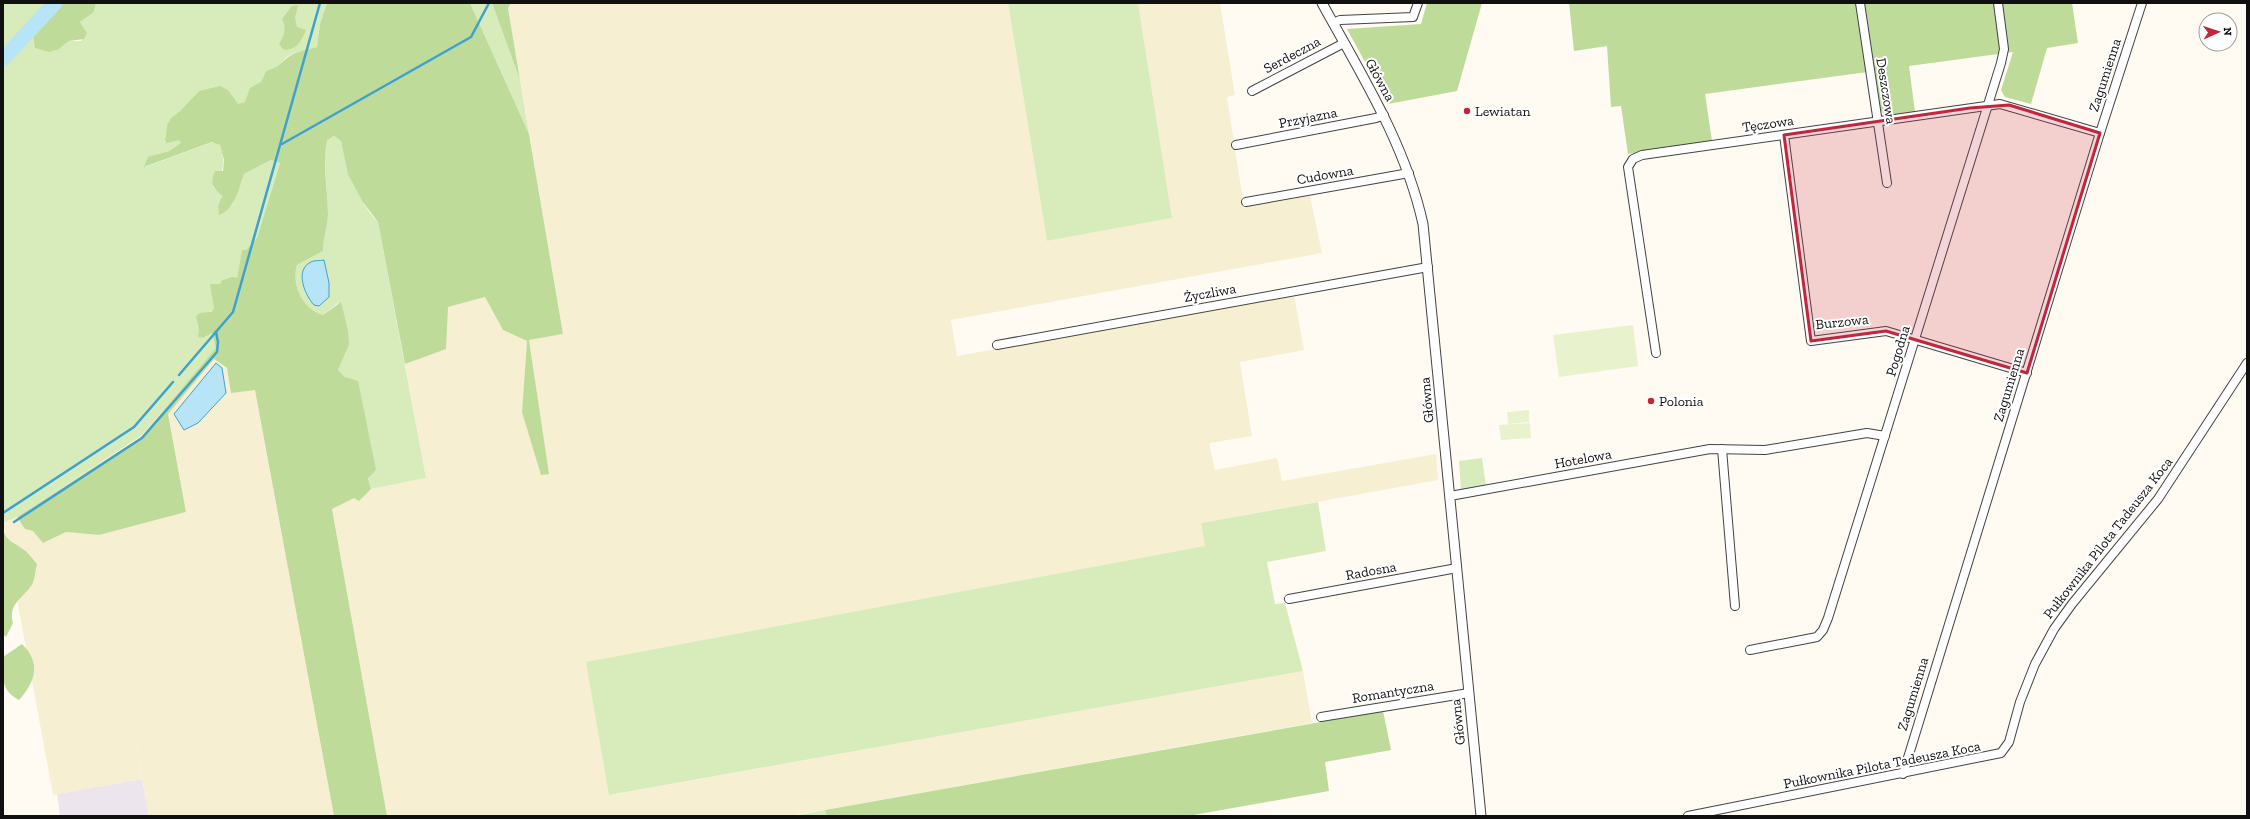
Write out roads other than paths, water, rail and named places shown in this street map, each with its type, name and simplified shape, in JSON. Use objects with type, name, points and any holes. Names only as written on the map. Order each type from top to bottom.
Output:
[{"type":"street","name":"Główna","points":[[1322,3],[1384,115],[1410,173],[1423,224],[1481,816]]},
{"type":"street","points":[[1333,23],[1340,20],[1413,16],[1418,3]]},
{"type":"street","name":"Deszczowa","points":[[1860,3],[1887,183]]},
{"type":"street","name":"Pogodna","points":[[1750,650],[1817,637],[1823,630],[1989,105],[2004,49],[1998,3]]},
{"type":"street","name":"Zagumienna","points":[[1902,774],[2142,3]]},
{"type":"street","name":"Serdeczna","points":[[1252,91],[1344,43]]},
{"type":"street","name":"Tęczowa","points":[[1656,353],[1628,167],[1633,159],[1642,155],[2000,104],[2009,105],[2100,134]]},
{"type":"street","name":"Przyjazna","points":[[1236,145],[1376,118],[1384,115]]},
{"type":"street","name":"Burzowa","points":[[1784,135],[1811,341],[1886,331],[2027,373]]},
{"type":"street","name":"Cudowna","points":[[1246,202],[1410,173]]},
{"type":"street","name":"Życzliwa","points":[[997,345],[1428,267]]},
{"type":"street","name":"Pułkownika Pilota Tadeusza Koca","points":[[1688,816],[1994,756],[2006,749],[2020,702],[2035,664],[2054,629],[2072,604],[2158,499],[2247,363]]},
{"type":"street","name":"Hotelowa","points":[[1450,496],[1710,449],[1765,450],[1867,433],[1885,436]]},
{"type":"street","points":[[1722,449],[1735,606]]},
{"type":"street","name":"Radosna","points":[[1289,599],[1457,568]]},
{"type":"street","name":"Romantyczna","points":[[1320,717],[1469,693]]},
{"type":"water","points":[[324,260],[329,283],[329,297],[319,306],[314,305],[307,295],[302,276],[306,266],[312,261]]},
{"type":"water","points":[[216,363],[222,368],[226,393],[198,423],[184,430],[174,414]]},
{"type":"waterway","points":[[3,59],[55,3]]},
{"type":"waterway","points":[[179,375],[233,312],[320,3]]},
{"type":"waterway","points":[[282,144],[471,37],[489,3]]},
{"type":"waterway","points":[[14,522],[142,438],[217,352],[218,342],[216,332]]},
{"type":"waterway","points":[[3,513],[134,427],[173,382]]},
{"type":"place","name":"Lewiatan","points":[[1467,111]]},
{"type":"place","name":"Polonia","points":[[1651,401]]}]
